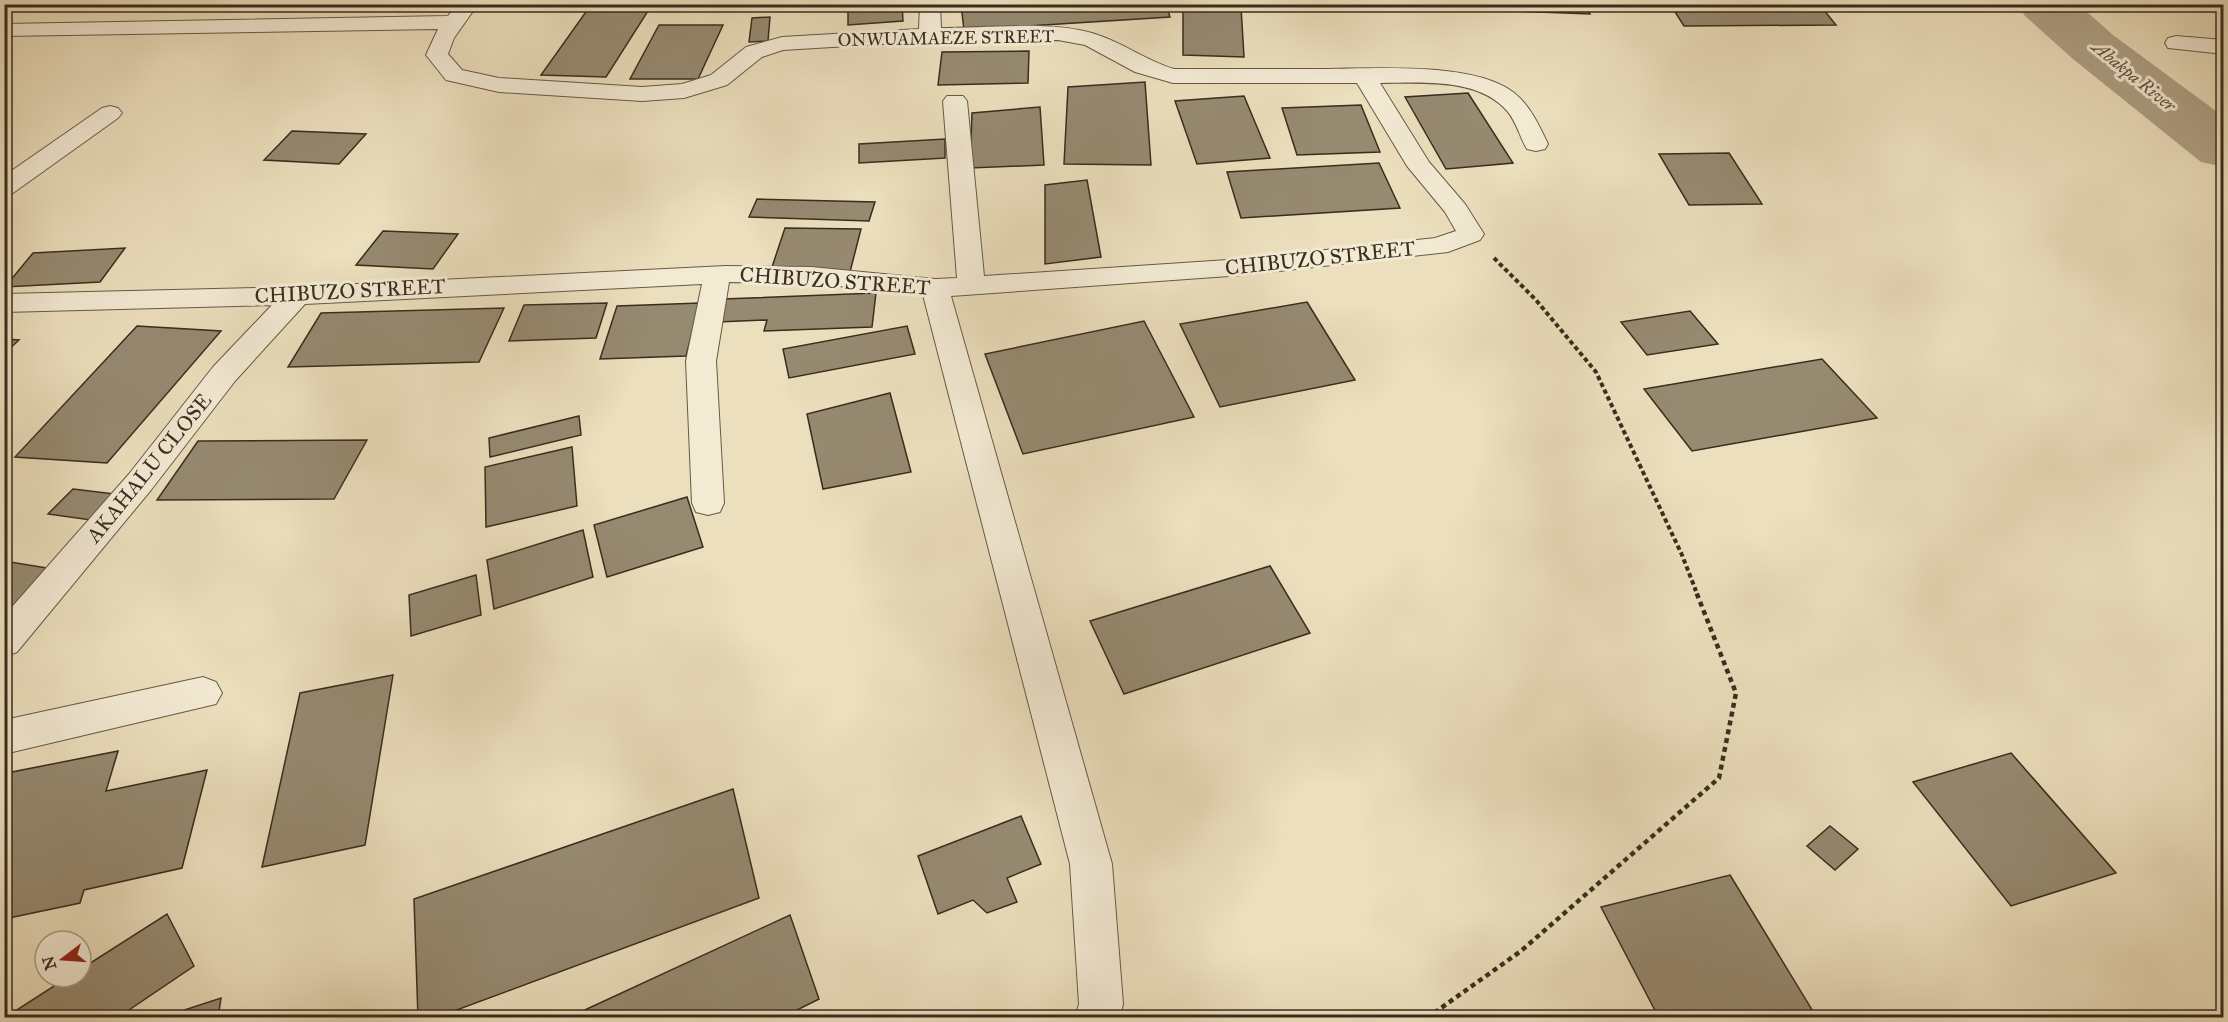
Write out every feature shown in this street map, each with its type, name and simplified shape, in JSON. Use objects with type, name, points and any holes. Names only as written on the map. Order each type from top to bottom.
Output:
[{"type":"street","points":[[930,4],[930,35]]},
{"type":"street","points":[[4,30],[461,13]]},
{"type":"street","name":"ONWUAMAEZE STREET","points":[[461,13],[443,37],[437,55],[454,75],[499,85],[642,94],[684,91],[719,80],[754,52],[782,44],[930,35],[1058,34],[1090,39],[1113,49],[1143,67],[1173,76],[1214,78],[1364,75],[1420,76],[1459,80],[1487,87],[1512,102],[1536,144]]},
{"type":"street","points":[[2176,43],[2223,47]]},
{"type":"street","points":[[1364,75],[1419,166],[1456,209],[1471,234]]},
{"type":"street","points":[[955,100],[971,286]]},
{"type":"street","points":[[4,188],[110,113]]},
{"type":"street","name":"CHIBUZO STREET","points":[[4,303],[297,296],[493,284],[717,275],[811,275],[936,288],[1255,266],[1439,246],[1471,234]]},
{"type":"street","points":[[708,503],[701,361],[717,275]]},
{"type":"street","points":[[936,288],[1091,864],[1101,1004],[1097,1017]]},
{"type":"street","name":"AKAHALU CLOSE","points":[[4,642],[140,482],[224,374],[297,296]]},
{"type":"street","points":[[4,737],[203,693]]},
{"type":"path","points":[[1427,1017],[1521,951],[1719,778],[1736,693],[1682,555],[1596,372],[1536,300],[1471,234]]},
{"type":"building","points":[[848,4],[902,4],[903,21],[848,25]]},
{"type":"building","points":[[961,4],[1166,4],[1170,17],[964,30]]},
{"type":"building","points":[[1484,4],[1586,4],[1590,14],[1486,10]]},
{"type":"building","points":[[1670,4],[1819,4],[1836,25],[1684,26]]},
{"type":"building","points":[[1183,6],[1241,7],[1244,57],[1183,55]]},
{"type":"building","points":[[588,9],[648,11],[606,77],[541,75]]},
{"type":"building","points":[[770,17],[768,41],[749,42],[752,18]]},
{"type":"building","points":[[659,25],[723,25],[698,79],[630,79]]},
{"type":"building","points":[[1029,51],[1028,83],[938,85],[942,52]]},
{"type":"building","points":[[1145,82],[1151,165],[1064,164],[1068,87]]},
{"type":"building","points":[[1468,93],[1513,163],[1446,169],[1405,97]]},
{"type":"building","points":[[1244,96],[1270,158],[1197,164],[1175,101]]},
{"type":"building","points":[[1361,105],[1380,152],[1297,155],[1282,108]]},
{"type":"building","points":[[1040,107],[1044,165],[970,168],[972,113]]},
{"type":"building","points":[[292,131],[366,134],[339,164],[264,160]]},
{"type":"building","points":[[945,139],[945,158],[859,163],[859,144]]},
{"type":"building","points":[[1729,153],[1762,204],[1689,205],[1659,154]]},
{"type":"building","points":[[1379,163],[1400,208],[1241,218],[1227,172]]},
{"type":"building","points":[[1087,180],[1101,257],[1045,264],[1045,185]]},
{"type":"building","points":[[757,199],[875,202],[869,221],[749,217]]},
{"type":"building","points":[[785,228],[861,229],[850,272],[771,270]]},
{"type":"building","points":[[383,231],[458,234],[433,269],[356,265]]},
{"type":"building","points":[[125,248],[100,282],[5,287],[33,253]]},
{"type":"building","points":[[876,293],[872,327],[764,331],[767,320],[718,322],[723,299]]},
{"type":"building","points":[[1307,302],[1355,380],[1220,407],[1180,324]]},
{"type":"building","points":[[607,303],[596,338],[509,341],[524,305]]},
{"type":"building","points":[[700,303],[686,356],[600,359],[617,306]]},
{"type":"building","points":[[504,308],[479,362],[288,367],[321,313]]},
{"type":"building","points":[[1690,311],[1718,344],[1647,355],[1621,322]]},
{"type":"building","points":[[1144,321],[1194,417],[1023,454],[985,354]]},
{"type":"building","points":[[137,326],[221,331],[107,463],[15,457]]},
{"type":"building","points":[[907,326],[915,354],[789,378],[783,349]]},
{"type":"building","points":[[4,339],[19,340],[4,354]]},
{"type":"building","points":[[1822,359],[1877,418],[1692,451],[1644,389]]},
{"type":"building","points":[[890,393],[911,472],[823,489],[807,414]]},
{"type":"building","points":[[579,416],[581,435],[490,457],[489,438]]},
{"type":"building","points":[[367,440],[334,499],[157,500],[198,441]]},
{"type":"building","points":[[572,447],[577,506],[486,527],[485,467]]},
{"type":"building","points":[[73,489],[115,494],[91,520],[48,514]]},
{"type":"building","points":[[687,497],[703,547],[607,577],[594,525]]},
{"type":"building","points":[[583,530],[593,577],[494,609],[487,560]]},
{"type":"building","points":[[4,561],[53,569],[11,611],[4,610]]},
{"type":"building","points":[[1270,566],[1310,633],[1124,694],[1090,621]]},
{"type":"building","points":[[476,575],[481,615],[411,636],[409,595]]},
{"type":"building","points":[[393,675],[365,845],[262,867],[300,693]]},
{"type":"building","points":[[118,751],[106,791],[207,770],[182,868],[84,890],[80,903],[4,919],[4,857],[12,836],[4,838],[4,793],[12,772]]},
{"type":"building","points":[[2011,753],[2116,873],[2011,906],[1913,782]]},
{"type":"building","points":[[733,789],[759,898],[435,1018],[418,1018],[414,899]]},
{"type":"building","points":[[1021,816],[1041,864],[1007,878],[1017,902],[987,913],[973,900],[938,914],[918,856]]},
{"type":"building","points":[[1830,826],[1858,849],[1835,870],[1807,846]]},
{"type":"building","points":[[1730,875],[1817,1018],[1659,1018],[1601,907]]},
{"type":"building","points":[[167,914],[194,966],[117,1018],[14,1018],[12,1013],[49,989],[93,989],[93,961]]},
{"type":"building","points":[[790,915],[819,999],[781,1018],[575,1018],[574,1015]]},
{"type":"building","points":[[221,998],[218,1018],[160,1018]]},
{"type":"waterway","name":"Abakpa River","points":[[2044,4],[2093,47],[2224,148]]}]
